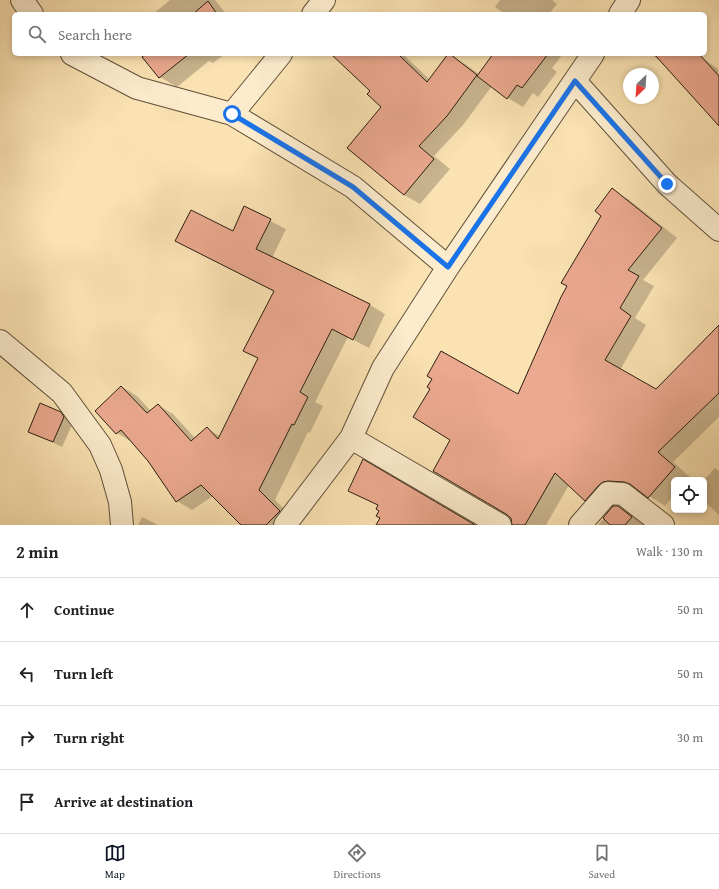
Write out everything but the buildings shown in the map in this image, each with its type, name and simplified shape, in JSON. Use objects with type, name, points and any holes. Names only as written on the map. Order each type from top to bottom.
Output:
[{"type":"street","points":[[22,0],[31,12]]},
{"type":"street","points":[[315,12],[324,0]]},
{"type":"street","points":[[621,12],[629,0]]},
{"type":"street","points":[[76,56],[137,88],[232,114],[353,187],[448,267]]},
{"type":"street","points":[[232,114],[279,56]]},
{"type":"street","points":[[284,525],[351,438],[383,368],[448,267],[592,56]]},
{"type":"street","points":[[575,81],[667,184],[719,230]]},
{"type":"street","points":[[0,341],[62,392],[100,445],[111,470],[120,502],[122,525]]},
{"type":"street","points":[[351,438],[500,525]]},
{"type":"street","points":[[580,525],[608,493],[623,494],[663,525]]},
{"type":"route","points":[[232,114],[353,187],[448,267],[575,81],[667,184]]}]
